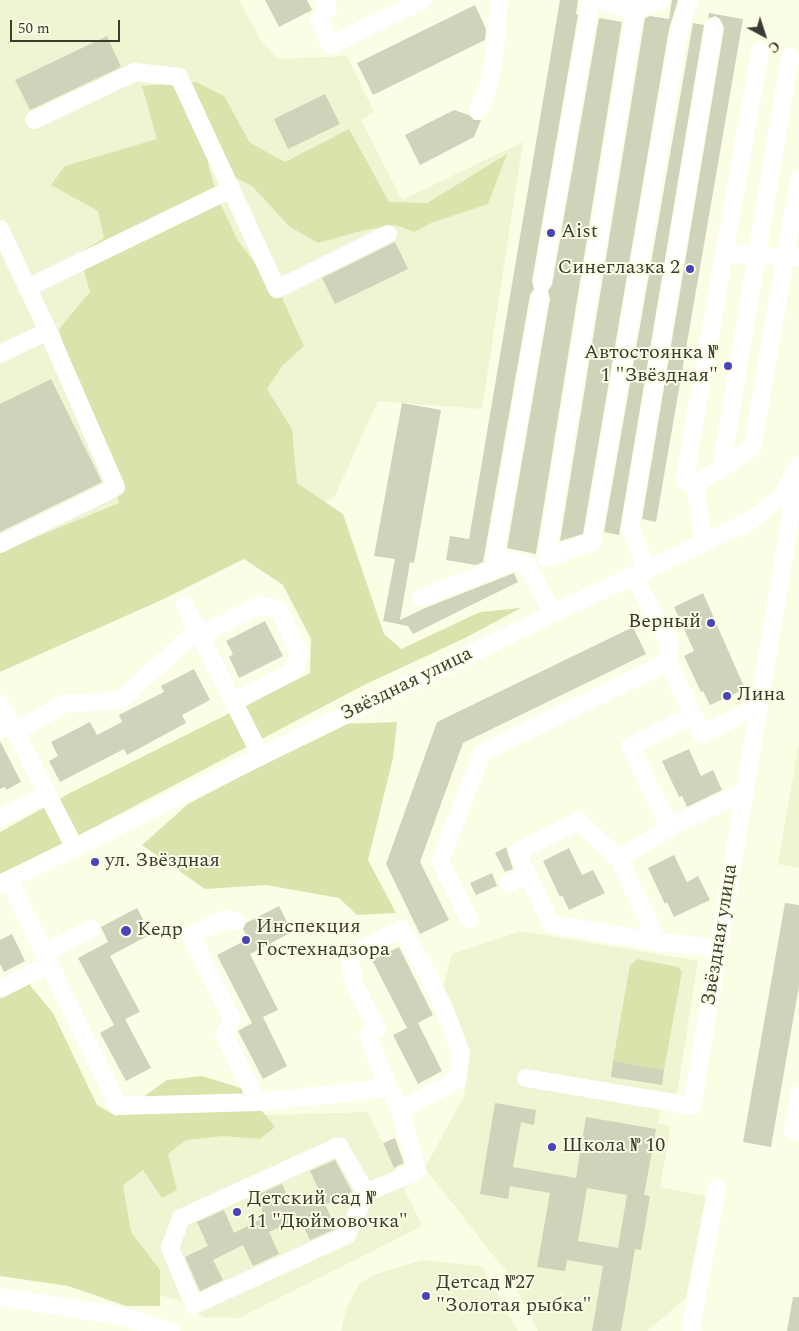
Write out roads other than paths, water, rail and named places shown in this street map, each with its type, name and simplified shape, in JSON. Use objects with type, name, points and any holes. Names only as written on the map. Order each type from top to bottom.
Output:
[{"type":"street","points":[[324,0],[328,9],[319,20],[332,45],[423,0]]},
{"type":"street","points":[[478,110],[486,94],[495,65],[499,0]]},
{"type":"street","points":[[553,614],[527,565],[495,556],[590,0]]},
{"type":"street","points":[[598,0],[635,11],[661,0]]},
{"type":"street","points":[[635,11],[546,558],[592,542],[679,31],[689,0]]},
{"type":"street","points":[[714,27],[630,528],[640,573],[670,644],[668,662],[702,734],[757,707]]},
{"type":"street","points":[[695,485],[684,481],[760,52]]},
{"type":"street","points":[[721,468],[790,56]]},
{"type":"street","points":[[34,120],[135,72],[179,77],[277,289],[388,234]]},
{"type":"street","points":[[695,485],[752,448],[792,257],[799,180]]},
{"type":"street","points":[[27,288],[230,189]]},
{"type":"street","points":[[0,230],[48,331],[116,487],[0,544]]},
{"type":"street","points":[[725,252],[756,256],[792,257]]},
{"type":"street","points":[[0,354],[48,331]]},
{"type":"street","name":"Звёздная улица","points":[[4,882],[553,614],[750,521],[781,497],[799,467]]},
{"type":"street","name":"Звёздная улица","points":[[526,1078],[692,1106],[757,707],[799,467]]},
{"type":"street","points":[[695,485],[703,543]]},
{"type":"street","points":[[421,598],[512,562]]},
{"type":"street","points":[[5,726],[24,727],[63,704],[121,700],[197,630],[209,631],[260,605],[279,610],[300,654],[293,671],[234,702]]},
{"type":"street","points":[[185,606],[261,756]]},
{"type":"street","points":[[469,919],[440,861],[482,752],[668,662]]},
{"type":"street","points":[[0,704],[5,726],[47,795],[75,848]]},
{"type":"street","points":[[674,825],[664,816],[630,746],[692,714]]},
{"type":"street","points":[[619,859],[674,825],[744,792]]},
{"type":"street","points":[[0,818],[47,795]]},
{"type":"street","points":[[658,942],[619,859],[579,821],[517,852],[551,924],[658,942],[719,948]]},
{"type":"street","points":[[508,883],[527,874]]},
{"type":"street","points":[[4,882],[47,959],[118,1106],[258,1102],[389,1088]]},
{"type":"street","points":[[236,921],[226,919],[190,935],[232,1018],[224,1035],[258,1102]]},
{"type":"street","points":[[0,989],[91,929]]},
{"type":"street","points":[[366,1193],[338,1146],[182,1218],[170,1248],[194,1305],[347,1235],[366,1193],[417,1171],[400,1110],[368,1036],[377,1028],[353,982],[350,956],[401,929],[424,967],[444,1008],[461,1053],[457,1080],[400,1110]]},
{"type":"street","points":[[799,1095],[793,1130],[799,1132]]},
{"type":"street","points":[[693,1331],[691,1326],[717,1188]]},
{"type":"street","points":[[0,1296],[124,1324],[170,1331]]},
{"type":"place","name":"Aist","points":[[551,233]]},
{"type":"place","name":"Синеглазка 2","points":[[690,269]]},
{"type":"place","name":"Автостоянка № 1 \"Звёздная\"","points":[[728,366]]},
{"type":"place","name":"Верный","points":[[711,623]]},
{"type":"place","name":"Лина","points":[[727,696]]},
{"type":"place","name":"ул. Звёздная","points":[[95,862]]},
{"type":"place","name":"Кедр","points":[[126,931]]},
{"type":"place","name":"Инспекция Гостехнадзора","points":[[246,940]]},
{"type":"place","name":"Школа № 10","points":[[552,1147]]},
{"type":"place","name":"Детский сад № 11 \"Дюймовочка\"","points":[[237,1212]]},
{"type":"place","name":"Детсад №27 \"Золотая рыбка\"","points":[[426,1296]]}]
